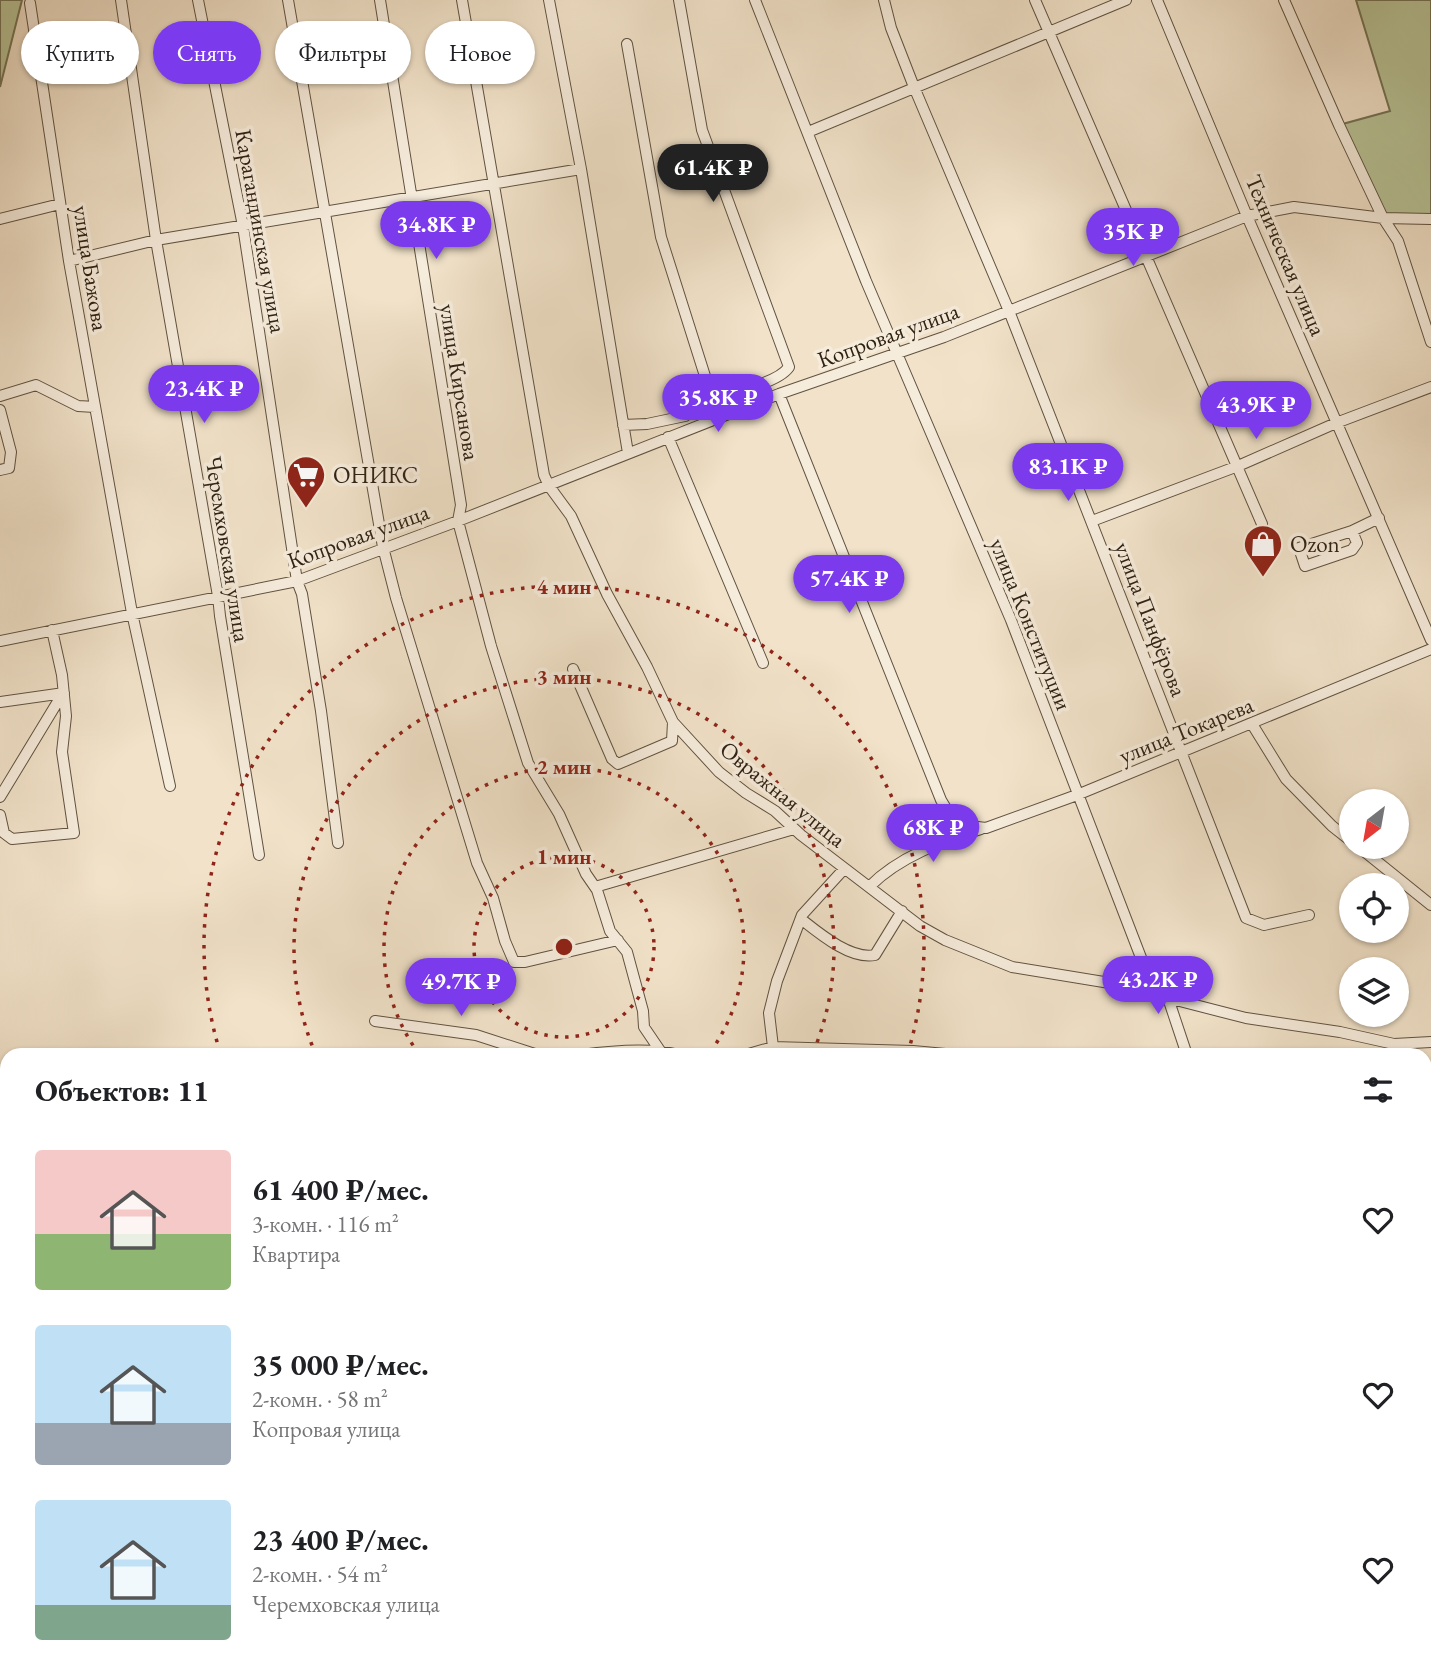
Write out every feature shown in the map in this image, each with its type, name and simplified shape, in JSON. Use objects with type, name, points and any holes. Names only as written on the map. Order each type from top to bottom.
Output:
[{"type":"street","name":"Черемховская улица","points":[[121,0],[156,240],[218,596],[259,855]]},
{"type":"street","name":"Карагандинская улица","points":[[198,0],[243,226],[297,581],[302,594],[321,711],[338,843]]},
{"type":"street","points":[[288,0],[383,547],[477,863],[493,898],[505,941],[514,961],[525,962],[618,940]]},
{"type":"street","name":"улица Кирсанова","points":[[380,0],[461,505],[458,521],[491,646],[528,763],[559,814],[586,874],[596,888],[610,931],[627,952],[643,1011],[644,1027],[658,1048]]},
{"type":"street","points":[[462,0],[544,475],[549,486]]},
{"type":"street","points":[[549,0],[581,169],[628,453]]},
{"type":"street","points":[[623,425],[647,424],[685,416],[711,395],[762,382],[789,367],[702,130],[679,0]]},
{"type":"street","name":"улица Конституции","points":[[755,0],[866,281],[1011,620],[1145,968],[1168,998],[1184,1048]]},
{"type":"street","name":"улица Панфёрова","points":[[884,0],[914,88],[1009,311],[1246,918],[1264,925],[1309,915]]},
{"type":"street","points":[[1035,0],[1262,524]]},
{"type":"street","points":[[808,132],[1126,0]]},
{"type":"street","name":"Техническая улица","points":[[1157,0],[1247,216],[1431,640]]},
{"type":"street","points":[[1284,0],[1339,125],[1383,218],[1398,241],[1431,342]]},
{"type":"street","name":"улица Бажова","points":[[30,3],[69,261],[95,407],[132,613],[170,786]]},
{"type":"street","points":[[627,44],[661,237],[711,395]]},
{"type":"street","points":[[69,261],[156,240],[581,169]]},
{"type":"street","points":[[0,219],[60,204]]},
{"type":"street","name":"Копровая улица","points":[[0,641],[297,581],[549,486],[779,394],[944,337],[1247,216],[1294,206],[1383,218],[1431,219]]},
{"type":"street","points":[[0,396],[36,385],[78,406],[95,407]]},
{"type":"street","points":[[1092,521],[1238,466],[1336,423],[1431,387]]},
{"type":"street","points":[[779,394],[941,800],[953,820],[961,825],[986,828]]},
{"type":"street","points":[[0,410],[11,459],[9,468],[0,470]]},
{"type":"street","points":[[668,437],[763,663]]},
{"type":"street","name":"Овражная улица","points":[[549,486],[571,516],[607,594],[673,722],[719,772],[775,811],[844,869],[920,926],[999,963],[1122,985],[1131,991],[1246,1018],[1340,1032],[1394,1044],[1431,1042]]},
{"type":"street","points":[[1352,531],[1357,543],[1352,550],[1305,566],[1299,548],[1352,531],[1379,518]]},
{"type":"street","points":[[0,815],[4,833],[12,839],[74,833],[62,752],[66,716],[64,693],[52,630]]},
{"type":"street","name":"улица Токарева","points":[[870,886],[889,869],[918,854],[1077,795],[1431,649]]},
{"type":"street","points":[[573,669],[612,759],[618,764],[672,741],[673,722]]},
{"type":"street","points":[[0,702],[64,693]]},
{"type":"street","points":[[0,797],[64,693]]},
{"type":"street","points":[[1252,724],[1286,779],[1339,832]]},
{"type":"street","points":[[596,888],[794,829]]},
{"type":"street","points":[[1374,859],[1431,905]]},
{"type":"street","points":[[773,1047],[769,1013],[777,981],[801,919],[823,890],[844,869]]},
{"type":"street","points":[[801,919],[827,940],[865,957],[875,955],[902,911]]},
{"type":"street","points":[[1131,991],[1145,968]]},
{"type":"street","points":[[375,1021],[476,1035],[516,1048]]},
{"type":"street","points":[[770,1048],[808,1048]]},
{"type":"green space","points":[[0,0],[22,0],[0,87]]},
{"type":"green space","points":[[1356,0],[1431,0],[1431,219],[1383,218],[1339,125],[1390,111]]},
{"type":"place","name":"ОНИКС","points":[[306,509]]},
{"type":"place","name":"Ozon","points":[[1263,578]]}]
